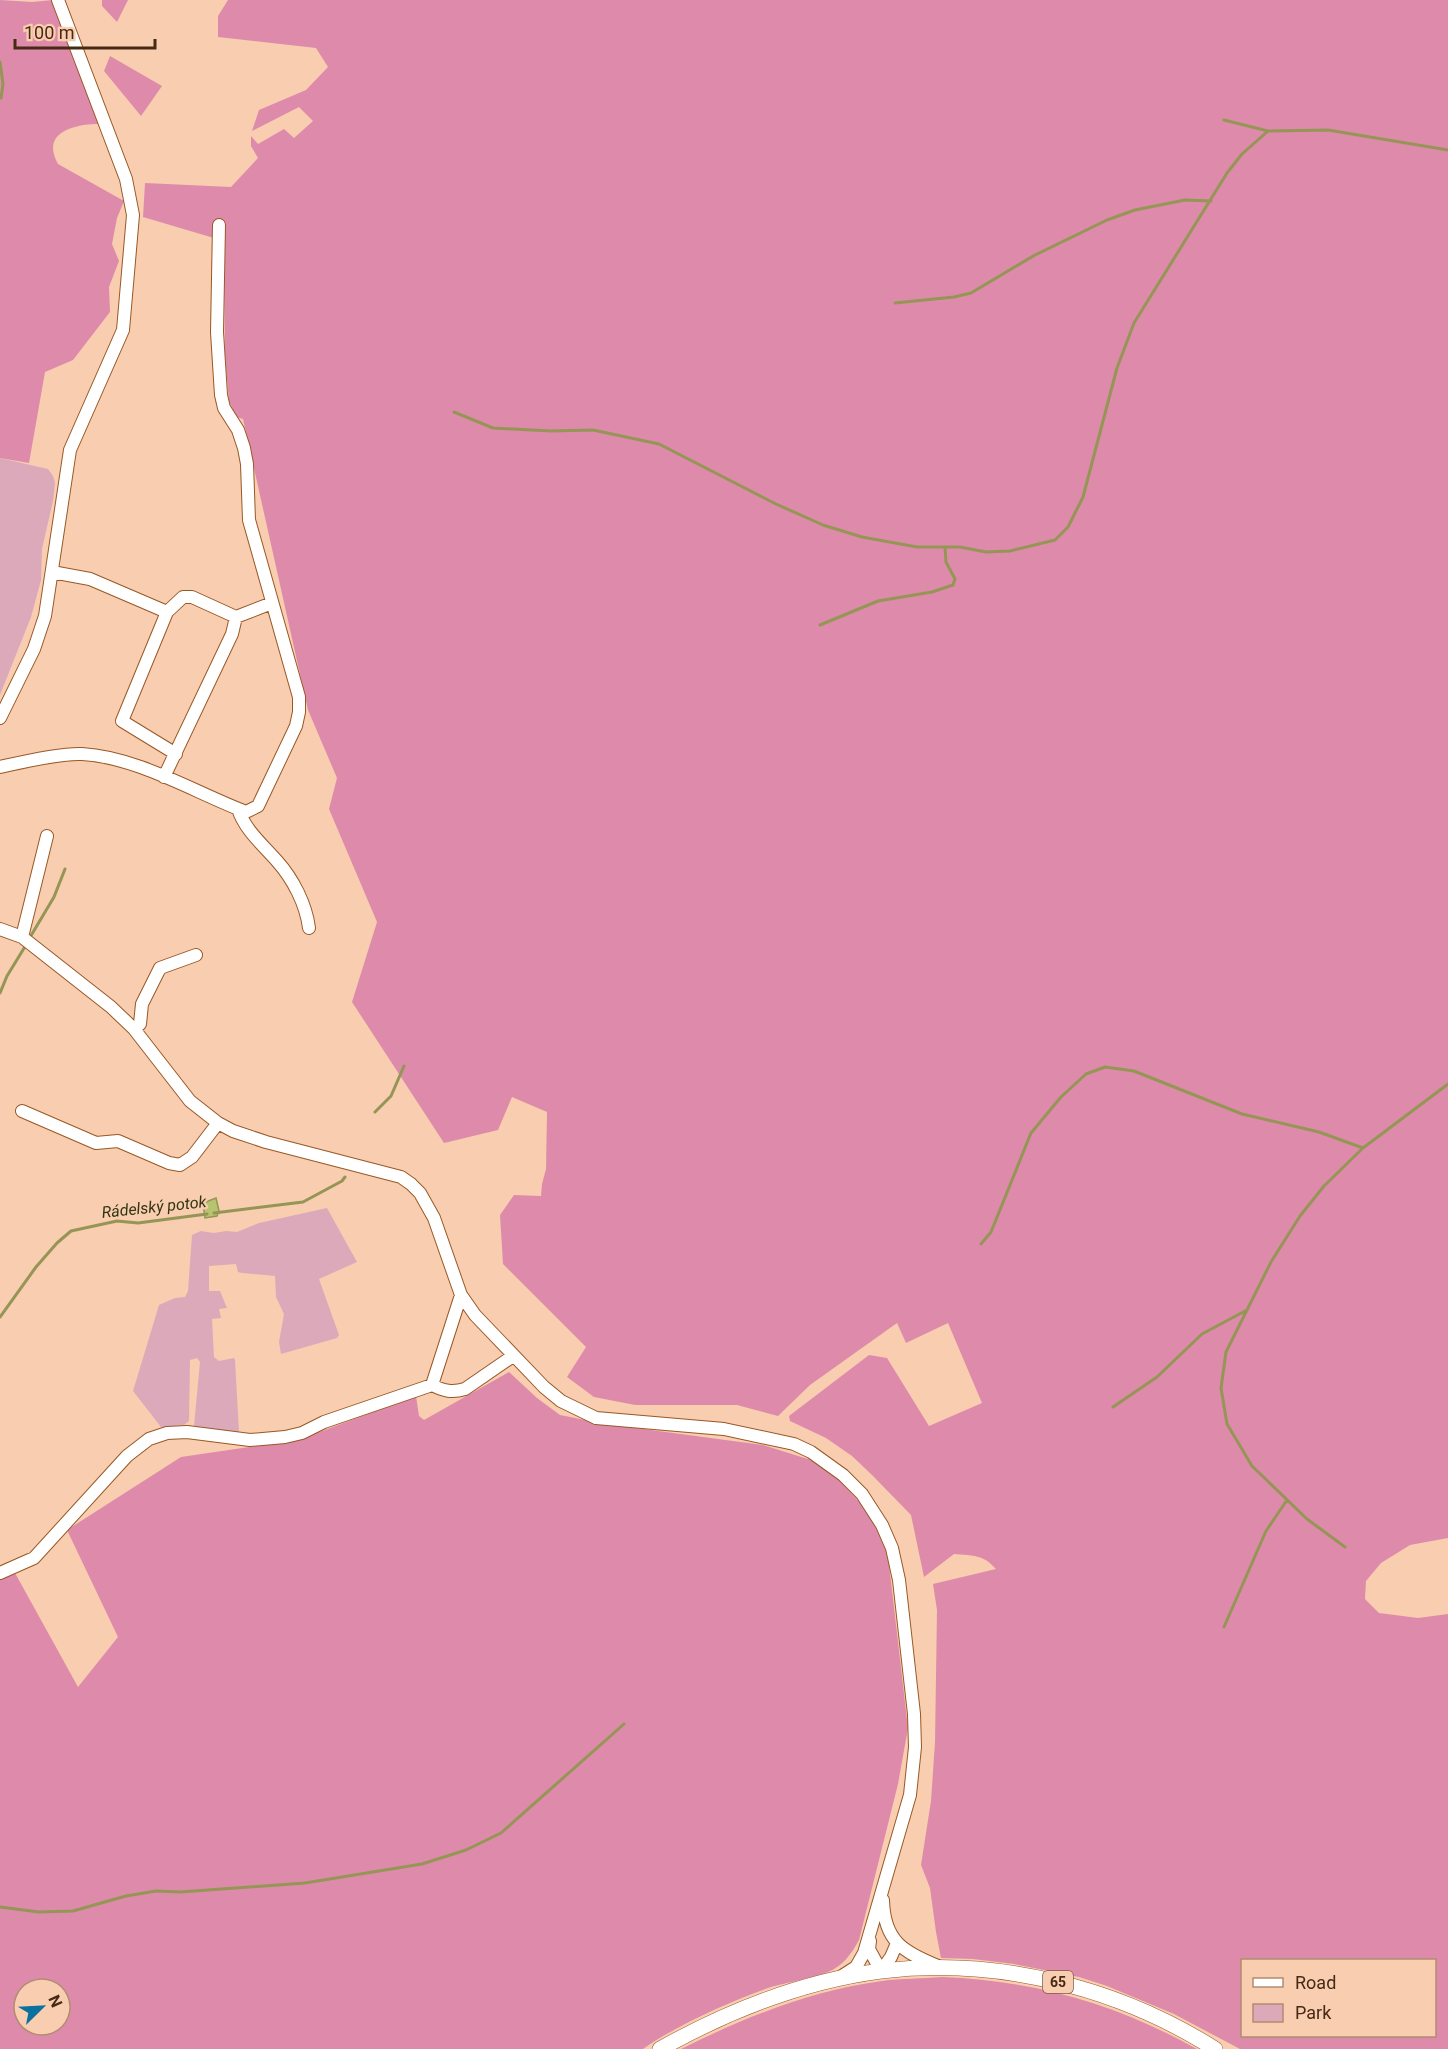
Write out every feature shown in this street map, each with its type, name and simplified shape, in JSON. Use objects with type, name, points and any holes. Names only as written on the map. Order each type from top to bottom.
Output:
[{"type":"main road","name":"65","points":[[660,2049],[721,2018],[771,1998],[831,1981],[881,1971],[942,1968],[972,1968],[1013,1973],[1095,1992],[1169,2023],[1215,2049]]},
{"type":"street","points":[[0,718],[34,649],[45,616],[70,450],[123,330],[133,215],[126,179],[58,0]]},
{"type":"street","points":[[0,767],[80,754],[117,760],[164,777],[246,812],[258,806],[296,726],[299,696],[249,520],[247,464],[244,448],[238,430],[224,408],[221,395],[217,332],[219,225]]},
{"type":"street","points":[[52,572],[90,579],[167,612]]},
{"type":"street","points":[[176,754],[122,721],[167,612],[183,597],[192,597],[236,617],[273,603]]},
{"type":"street","points":[[164,777],[232,634],[236,617]]},
{"type":"street","points":[[238,809],[242,822],[280,864],[298,893],[308,914],[309,928]]},
{"type":"street","points":[[22,938],[47,836]]},
{"type":"street","points":[[0,929],[22,938],[111,1007],[134,1029],[190,1101],[218,1123],[233,1131],[266,1142],[401,1177],[411,1184],[420,1193],[434,1218],[461,1294],[475,1315],[513,1356],[561,1401],[596,1418],[724,1429],[784,1442],[811,1452],[830,1463],[862,1494],[882,1525],[892,1548],[900,1586],[914,1714],[915,1747],[910,1795],[860,1962],[831,1981]]},
{"type":"street","points":[[134,1029],[140,1024],[142,1004],[160,968],[196,955]]},
{"type":"street","points":[[22,1111],[96,1143],[118,1141],[180,1166],[192,1157],[218,1123]]},
{"type":"street","points":[[432,1385],[461,1294]]},
{"type":"street","points":[[0,1573],[34,1558],[127,1456],[149,1438],[167,1433],[187,1432],[250,1440],[302,1434],[324,1422],[432,1385],[444,1391],[456,1392],[465,1389],[513,1356]]},
{"type":"street","points":[[883,1890],[883,1913],[890,1934],[914,1956],[942,1968]]},
{"type":"street","points":[[870,1933],[869,1949],[881,1971],[891,1957],[897,1942]]},
{"type":"green space","points":[[0,458],[48,469],[55,483],[42,549],[41,580],[31,617],[0,695]]},
{"type":"green space","points":[[327,1208],[357,1262],[319,1279],[339,1335],[337,1338],[281,1354],[279,1342],[284,1314],[276,1297],[275,1276],[238,1272],[236,1264],[209,1266],[209,1291],[220,1291],[227,1308],[219,1309],[221,1318],[212,1319],[214,1357],[219,1361],[234,1358],[235,1360],[239,1432],[202,1429],[194,1426],[200,1362],[197,1358],[190,1360],[189,1421],[184,1425],[161,1427],[133,1391],[159,1305],[175,1298],[185,1297],[188,1291],[192,1235],[201,1231],[237,1232],[259,1223]]},
{"type":"shaded area","points":[[0,0],[32,2],[53,0],[99,124],[71,128],[63,132],[53,144],[54,153],[58,164],[124,201],[117,218],[112,244],[119,261],[109,287],[110,312],[73,360],[45,372],[29,463],[0,458]]},
{"type":"shaded area","points":[[102,0],[128,0],[117,22],[102,6]]},
{"type":"shaded area","points":[[228,0],[1448,0],[1448,1538],[1410,1545],[1381,1563],[1366,1581],[1365,1599],[1379,1613],[1418,1618],[1448,1614],[1448,2049],[1240,2049],[1174,2014],[1079,1977],[1014,1964],[941,1958],[930,1888],[921,1865],[931,1801],[935,1742],[937,1610],[933,1584],[996,1569],[982,1558],[954,1554],[924,1577],[911,1515],[852,1456],[826,1438],[790,1421],[789,1416],[869,1355],[887,1358],[929,1426],[982,1403],[948,1323],[906,1343],[897,1323],[810,1385],[778,1416],[737,1405],[635,1405],[594,1397],[567,1377],[586,1347],[503,1264],[500,1215],[514,1195],[541,1196],[546,1169],[547,1112],[512,1097],[498,1130],[444,1143],[352,1002],[377,922],[329,809],[337,778],[308,710],[243,419],[236,417],[229,401],[225,357],[224,241],[143,217],[145,183],[231,187],[258,158],[251,146],[251,136],[258,144],[284,129],[294,138],[313,121],[299,107],[252,131],[259,110],[306,90],[328,67],[316,48],[218,37],[218,16]]},
{"type":"shaded area","points":[[110,56],[162,86],[141,116],[104,71]]},
{"type":"shaded area","points":[[216,1198],[219,1211],[217,1216],[205,1218],[203,1203]]},
{"type":"shaded area","points":[[509,1372],[537,1398],[560,1415],[606,1424],[763,1445],[811,1460],[835,1476],[865,1508],[887,1547],[908,1728],[898,1784],[859,1940],[853,1950],[843,1963],[828,1972],[771,1987],[739,1999],[705,2014],[643,2049],[0,2049],[0,1580],[15,1573],[78,1687],[118,1637],[67,1530],[181,1457],[298,1440],[416,1396],[419,1416],[424,1420]]},
{"type":"shaded area","points":[[942,1977],[1010,1983],[1074,1997],[1136,2019],[1197,2049],[681,2049],[730,2026],[803,1998],[855,1985],[889,1980]]},
{"type":"waterway","points":[[0,62],[3,84],[1,98]]},
{"type":"waterway","points":[[1224,120],[1268,131]]},
{"type":"waterway","points":[[454,412],[493,428],[551,431],[593,430],[659,444],[776,504],[823,525],[862,537],[917,547],[960,547],[986,552],[1010,551],[1055,540],[1068,527],[1083,497],[1117,368],[1134,323],[1227,173],[1242,154],[1268,131],[1328,130],[1448,150]]},
{"type":"waterway","points":[[895,303],[971,293],[1035,255],[1107,220],[1135,210],[1185,200],[1211,201]]},
{"type":"waterway","points":[[820,625],[878,601],[932,592],[953,585],[955,579],[946,562],[945,548]]},
{"type":"waterway","points":[[29,939],[54,897],[65,869]]},
{"type":"waterway","points":[[0,993],[7,976],[26,945]]},
{"type":"waterway","name":"Rádelský potok","points":[[375,1112],[391,1096],[404,1066]]},
{"type":"waterway","points":[[981,1244],[991,1232],[1031,1133],[1061,1097],[1086,1074],[1105,1067],[1134,1071],[1242,1114],[1319,1132],[1363,1148]]},
{"type":"waterway","points":[[1345,1547],[1307,1519],[1252,1466],[1227,1424],[1221,1388],[1226,1352],[1271,1262],[1300,1216],[1324,1186],[1363,1148],[1448,1084]]},
{"type":"waterway","name":"Rádelský potok","points":[[214,1213],[303,1202],[342,1181],[345,1177]]},
{"type":"waterway","name":"Rádelský potok","points":[[0,1317],[36,1267],[71,1231],[117,1221],[138,1223],[207,1214]]},
{"type":"waterway","points":[[1113,1407],[1157,1377],[1202,1334],[1247,1310]]},
{"type":"waterway","points":[[1224,1627],[1266,1531],[1287,1500]]},
{"type":"waterway","points":[[0,1907],[39,1912],[73,1911],[126,1896],[156,1891],[180,1892],[305,1883],[422,1864],[466,1850],[501,1833],[624,1724]]}]
